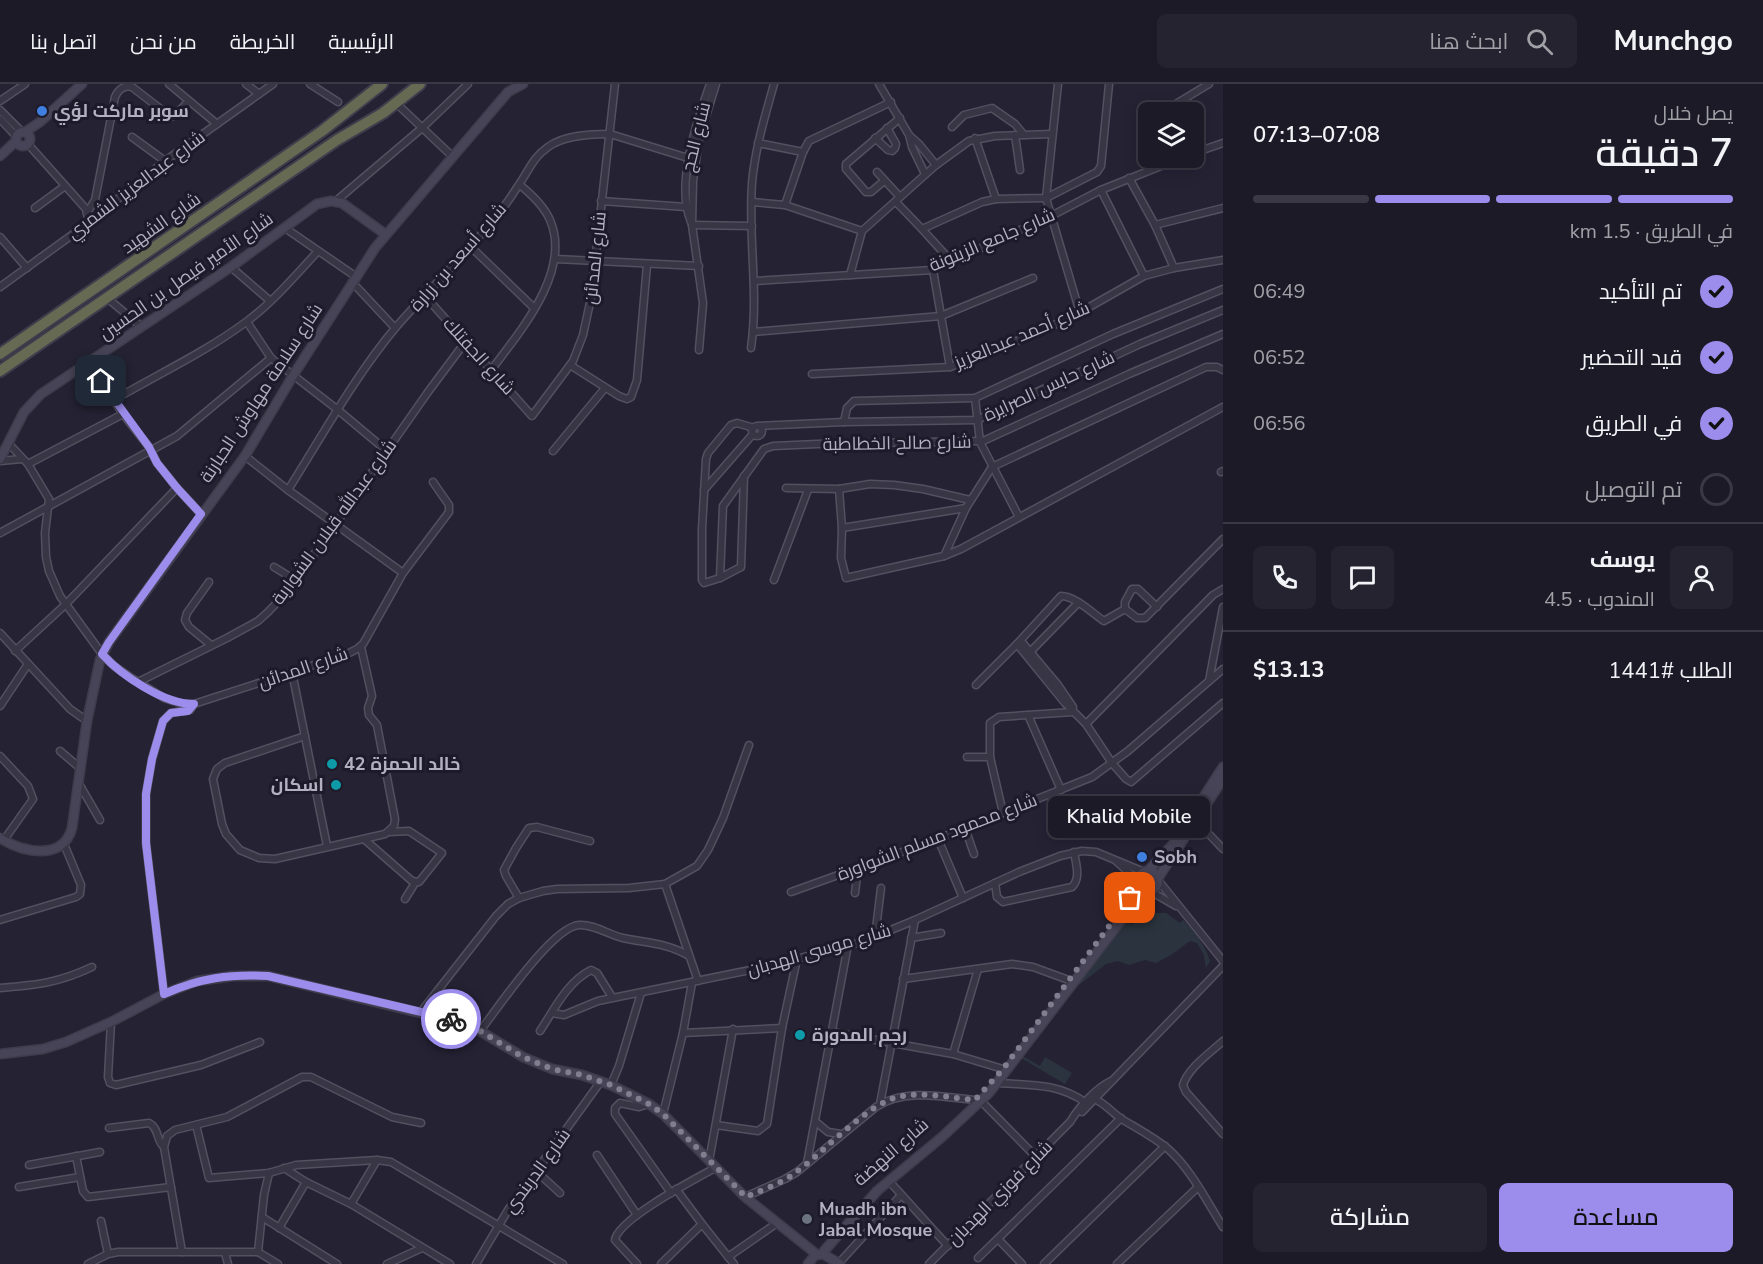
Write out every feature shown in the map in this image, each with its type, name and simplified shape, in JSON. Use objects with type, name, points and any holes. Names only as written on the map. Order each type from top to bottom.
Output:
[{"type":"highway","name":"شارع الشهيد","points":[[0,354],[322,131],[382,84]]},
{"type":"highway","name":"شارع الشهيد","points":[[340,117],[354,112],[393,84]]},
{"type":"highway","name":"شارع الشهيد","points":[[338,140],[410,84]]},
{"type":"highway","name":"شارع الشهيد","points":[[0,371],[338,140],[396,104],[420,84]]},
{"type":"street","points":[[0,100],[25,84]]},
{"type":"street","points":[[3,154],[23,139],[82,84]]},
{"type":"street","points":[[169,84],[217,124]]},
{"type":"street","points":[[246,84],[259,94]]},
{"type":"street","name":"شارع عبدالعزيز الشمري","points":[[0,287],[83,227],[165,161],[273,84]]},
{"type":"street","points":[[310,84],[338,102]]},
{"type":"street","points":[[385,234],[347,206],[336,201],[422,128],[468,84]]},
{"type":"street","name":"شارع سلامة مهاوش الحبارنة","points":[[64,844],[72,828],[87,721],[102,654],[109,642],[245,456],[294,374],[385,234],[510,88],[523,84]]},
{"type":"street","name":"شارع المدائن","points":[[532,416],[570,365],[584,335],[591,298],[615,84]]},
{"type":"street","name":"شارع الحج","points":[[699,350],[702,303],[699,266],[692,225],[686,207],[688,158],[710,84]]},
{"type":"street","name":"شارع الحج","points":[[692,225],[695,159],[705,115],[716,84]]},
{"type":"street","points":[[751,348],[755,281],[752,226],[753,169],[774,84]]},
{"type":"street","points":[[879,84],[909,135],[912,147],[926,174]]},
{"type":"street","points":[[1058,84],[1046,198],[1080,313]]},
{"type":"street","points":[[922,229],[982,202],[996,199],[1046,198],[1093,175],[1101,166],[1109,84]]},
{"type":"street","points":[[1179,102],[1209,84]]},
{"type":"street","points":[[83,227],[87,213],[95,200],[118,91],[124,87],[132,87],[171,117],[189,101]]},
{"type":"street","points":[[785,205],[809,141],[891,102]]},
{"type":"street","points":[[396,104],[452,156]]},
{"type":"street","points":[[952,128],[964,115],[992,108],[1015,124],[1023,135]]},
{"type":"street","points":[[0,110],[83,205],[87,213]]},
{"type":"street","points":[[884,181],[871,192],[866,192],[845,166],[900,118]]},
{"type":"street","points":[[0,119],[23,139]]},
{"type":"street","points":[[875,138],[892,151],[896,144],[887,128]]},
{"type":"street","name":"شارع أسعد بن زرارة","points":[[288,490],[338,410],[395,328],[471,247],[520,185],[533,160],[549,146],[586,136],[610,134],[688,158]]},
{"type":"street","points":[[850,275],[862,231],[936,165],[975,138],[1052,134]]},
{"type":"street","points":[[909,135],[936,165]]},
{"type":"street","points":[[1015,135],[1020,171]]},
{"type":"street","points":[[132,137],[165,161]]},
{"type":"street","points":[[975,138],[996,199]]},
{"type":"street","points":[[758,143],[803,152]]},
{"type":"street","points":[[1204,150],[1223,144]]},
{"type":"street","name":"شارع جامع الزيتونة","points":[[755,281],[933,270],[1051,216],[1101,190],[1155,168]]},
{"type":"street","points":[[877,172],[922,229],[951,261]]},
{"type":"street","points":[[1129,178],[1155,225],[1174,268]]},
{"type":"street","points":[[492,369],[518,335],[534,308],[550,278],[556,259],[554,233],[550,219],[520,185]]},
{"type":"street","points":[[35,208],[65,186]]},
{"type":"street","points":[[1101,190],[1144,276]]},
{"type":"street","name":"شارع الأمير فيصل بن الحسين","points":[[0,460],[24,412],[35,399],[231,267],[317,204],[336,201]]},
{"type":"street","points":[[601,201],[686,207]]},
{"type":"street","points":[[752,202],[785,205],[862,231]]},
{"type":"street","points":[[1155,225],[1223,208]]},
{"type":"street","points":[[692,225],[752,226]]},
{"type":"street","points":[[285,228],[354,279],[395,328]]},
{"type":"street","points":[[0,237],[27,268]]},
{"type":"street","points":[[471,247],[534,308]]},
{"type":"street","points":[[114,400],[198,354],[247,322],[318,251]]},
{"type":"street","points":[[556,259],[699,266]]},
{"type":"street","name":"شارع أحمد عبدالعزيز","points":[[812,374],[950,367],[982,356],[1080,313],[1144,276],[1174,268],[1223,260]]},
{"type":"street","points":[[570,365],[605,388],[627,399],[633,394],[637,380],[647,265]]},
{"type":"street","points":[[231,267],[269,300]]},
{"type":"street","points":[[933,270],[950,367]]},
{"type":"street","points":[[753,332],[941,316],[1034,278]]},
{"type":"street","points":[[844,422],[848,405],[857,400],[975,398],[1113,334],[1223,289]]},
{"type":"street","name":"شارع الجفتلك","points":[[425,296],[532,416]]},
{"type":"street","points":[[107,298],[142,327]]},
{"type":"street","name":"شارع حابس الصرايرة","points":[[704,490],[708,453],[731,425],[737,423],[756,431],[844,422],[977,420],[1140,344],[1223,310]]},
{"type":"street","points":[[247,322],[272,358],[387,451]]},
{"type":"street","name":"شارع صالح الخطاطبة","points":[[764,449],[773,446],[816,444],[980,442],[1223,334]]},
{"type":"street","name":"شارع عبدالله قبلان الشواربة","points":[[138,682],[258,621],[278,602],[336,525],[466,341]]},
{"type":"street","points":[[0,533],[177,436],[272,358]]},
{"type":"street","points":[[89,363],[123,414],[152,451],[157,463],[201,514]]},
{"type":"street","points":[[945,556],[970,500],[992,467],[1206,367],[1217,367],[1223,370]]},
{"type":"street","points":[[553,451],[605,388]]},
{"type":"street","points":[[975,398],[980,442],[1019,517]]},
{"type":"street","points":[[839,489],[842,528],[841,558],[847,579],[945,556],[961,549],[1223,407]]},
{"type":"street","points":[[28,464],[123,414]]},
{"type":"street","points":[[720,578],[723,506],[744,475],[764,449],[756,431],[704,490],[702,580],[706,583],[720,578],[739,569],[742,565],[744,475]]},
{"type":"street","points":[[9,444],[28,464],[46,493],[50,506]]},
{"type":"street","points":[[245,456],[288,490],[404,573]]},
{"type":"street","points":[[0,460],[22,459]]},
{"type":"street","name":"شارع المدائن","points":[[50,506],[45,533],[47,564],[60,596],[102,654],[114,666],[164,699],[183,704],[194,704],[349,654],[361,647],[404,573],[449,512],[449,505],[433,482]]},
{"type":"street","points":[[786,488],[808,490],[839,489],[870,484],[894,485],[970,500]]},
{"type":"street","points":[[15,651],[66,604],[177,488]]},
{"type":"street","points":[[774,580],[808,490]]},
{"type":"street","points":[[842,528],[966,508]]},
{"type":"street","points":[[1125,609],[1142,619],[1157,607],[1222,541]]},
{"type":"street","points":[[274,567],[295,580]]},
{"type":"street","points":[[209,582],[187,613],[185,620],[187,625],[212,645]]},
{"type":"street","points":[[1125,609],[1126,599],[1135,588],[1157,607]]},
{"type":"street","points":[[1086,724],[1213,595],[1223,589]]},
{"type":"street","points":[[976,685],[1019,642],[1057,599],[1065,596],[1104,621],[1125,609]]},
{"type":"street","points":[[1030,652],[1078,603]]},
{"type":"street","points":[[1209,681],[1223,607]]},
{"type":"street","points":[[0,633],[70,709],[87,721]]},
{"type":"street","points":[[1019,642],[1080,718]]},
{"type":"street","points":[[1019,642],[1030,652],[1050,680]]},
{"type":"street","points":[[361,647],[372,696],[368,708],[369,715],[377,725],[395,819],[394,826],[389,832]]},
{"type":"street","points":[[0,706],[28,664]]},
{"type":"street","name":"شارع محمود مسلم الشواورة","points":[[791,892],[938,839],[1092,777],[1112,763],[1223,669]]},
{"type":"street","points":[[292,672],[327,846]]},
{"type":"street","points":[[1056,687],[1073,712],[1086,724],[1112,763],[1127,780],[1135,781],[1223,703]]},
{"type":"street","points":[[164,994],[146,843],[146,794],[152,759],[163,721],[171,713],[188,711],[194,704]]},
{"type":"street","points":[[1003,813],[990,757],[989,726],[992,720],[999,717],[1073,712]]},
{"type":"street","points":[[1028,715],[1061,790]]},
{"type":"street","points":[[305,736],[219,767],[213,779],[226,834],[244,853],[259,858],[275,859],[389,832],[409,831],[442,853],[420,881],[415,883],[405,899]]},
{"type":"street","points":[[420,1012],[496,916],[508,904],[519,898],[557,889],[629,888],[665,884],[697,866],[723,818],[749,745]]},
{"type":"street","points":[[60,751],[80,768]]},
{"type":"street","points":[[0,756],[28,786],[33,799],[2,839],[17,847],[34,851],[52,849],[64,844],[81,885],[80,894],[76,897],[0,920]]},
{"type":"street","points":[[968,757],[990,757]]},
{"type":"street","points":[[1138,883],[1139,876],[1174,843],[1223,767]]},
{"type":"street","points":[[1149,891],[1157,886],[1158,879],[1223,780]]},
{"type":"street","points":[[78,782],[100,820]]},
{"type":"street","points":[[1201,814],[1206,831],[1223,849]]},
{"type":"street","points":[[519,898],[504,870],[529,828],[537,827],[590,841]]},
{"type":"street","points":[[964,828],[974,854]]},
{"type":"street","points":[[1190,829],[1206,831]]},
{"type":"street","points":[[364,839],[415,883]]},
{"type":"street","points":[[938,839],[963,898]]},
{"type":"street","name":"شارع موسى الهدبان","points":[[552,1013],[564,1015],[612,997],[695,982],[797,959],[875,937],[1048,859],[1074,852],[1089,851],[1146,871]]},
{"type":"street","points":[[995,883],[997,897],[1003,902],[1072,887],[1077,882],[1074,852]]},
{"type":"street","points":[[1111,857],[1138,883],[1142,890],[1149,891],[1180,908]]},
{"type":"street","points":[[855,893],[858,867]]},
{"type":"street","points":[[1146,871],[1155,874],[1223,961]]},
{"type":"street","name":"شارع النهضة","points":[[819,1252],[882,1180],[998,1083],[1122,911],[1138,883]]},
{"type":"street","points":[[663,1114],[695,982],[689,956],[665,884]]},
{"type":"street","points":[[875,937],[881,888]]},
{"type":"street","name":"شارع النهضة","points":[[819,1252],[889,1181],[978,1100],[1132,907],[1149,891]]},
{"type":"street","points":[[880,1104],[915,920]]},
{"type":"street","points":[[480,1031],[548,945],[565,930],[576,926],[592,927],[622,938],[669,946],[689,956]]},
{"type":"street","points":[[911,938],[941,933]]},
{"type":"street","points":[[807,1164],[848,945]]},
{"type":"street","points":[[716,1125],[758,1131],[765,1127],[782,1028],[797,959]]},
{"type":"street","points":[[903,979],[1018,964],[1072,981]]},
{"type":"street","name":"شارع فوزي الهدبان","points":[[1091,1100],[1102,1093],[1223,966]]},
{"type":"street","points":[[0,988],[41,985],[69,978],[92,967]]},
{"type":"street","points":[[953,1054],[978,969]]},
{"type":"street","points":[[540,1031],[569,989],[591,970],[597,973],[612,997]]},
{"type":"street","points":[[0,1054],[53,1047],[111,1022],[164,994],[207,978],[242,975],[268,976],[452,1019],[480,1031],[523,1057],[552,1069],[601,1081],[649,1104],[663,1114],[712,1165],[777,1223],[840,1264],[901,1196]]},
{"type":"street","points":[[611,1085],[641,993]]},
{"type":"street","points":[[111,1022],[108,1077],[110,1083],[116,1085],[201,1065],[260,1042]]},
{"type":"street","points":[[683,1033],[782,1028]]},
{"type":"street","points":[[637,1264],[615,1240],[615,1236],[638,1215],[712,1165],[716,1125],[733,1029]]},
{"type":"street","points":[[832,1032],[953,1054],[1003,1069]]},
{"type":"street","points":[[1223,1041],[1191,1071],[1183,1085],[1186,1092],[1223,1134]]},
{"type":"street","points":[[1217,1047],[1223,1053]]},
{"type":"street","points":[[182,1252],[164,1147],[164,1140],[168,1134],[227,1118],[302,1077],[311,1077],[392,1117],[420,1123]]},
{"type":"street","name":"شارع الدربندي","points":[[476,1264],[498,1225],[601,1081]]},
{"type":"street","name":"شارع فوزي الهدبان","points":[[929,1264],[1106,1084],[1112,1081]]},
{"type":"street","points":[[998,1083],[1053,1086],[1105,1104]]},
{"type":"street","points":[[1102,1093],[1102,1101],[1112,1112]]},
{"type":"street","points":[[746,1197],[785,1179],[807,1164],[880,1104],[906,1095],[978,1100],[1036,1157]]},
{"type":"street","points":[[1091,1100],[1165,1146],[1180,1161],[1223,1227]]},
{"type":"street","points":[[649,1104],[639,1107],[620,1103],[615,1108],[615,1114],[734,1264]]},
{"type":"street","points":[[978,1258],[1121,1118]]},
{"type":"street","points":[[816,1122],[828,1132],[841,1134]]},
{"type":"street","points":[[109,1128],[149,1123],[156,1128],[164,1147]]},
{"type":"street","points":[[196,1125],[209,1178],[269,1173],[296,1165],[377,1160],[391,1162],[563,1264]]},
{"type":"street","points":[[1044,1264],[1165,1146]]},
{"type":"street","points":[[29,1165],[100,1152]]},
{"type":"street","points":[[597,1155],[638,1215]]},
{"type":"street","points":[[76,1156],[84,1194],[88,1197],[171,1187]]},
{"type":"street","points":[[351,1204],[377,1160]]},
{"type":"street","points":[[284,1168],[306,1182],[351,1204],[450,1264]]},
{"type":"street","points":[[536,1171],[560,1194]]},
{"type":"street","points":[[258,1252],[269,1173]]},
{"type":"street","points":[[19,1187],[80,1177]]},
{"type":"street","points":[[889,1181],[948,1246]]},
{"type":"street","points":[[279,1228],[306,1182]]},
{"type":"street","points":[[1117,1264],[1198,1187]]},
{"type":"street","points":[[262,1217],[337,1264]]},
{"type":"street","points":[[101,1221],[108,1254]]},
{"type":"street","points":[[728,1257],[777,1223]]},
{"type":"street","points":[[661,1264],[702,1224]]},
{"type":"street","points":[[998,1239],[1022,1264]]},
{"type":"street","points":[[387,1264],[422,1248]]},
{"type":"street","points":[[88,1264],[108,1254],[258,1252],[278,1264]]},
{"type":"street","points":[[810,1264],[819,1252]]},
{"type":"street","points":[[225,1253],[228,1264]]},
{"type":"shaded area","points":[[1156,913],[1166,913],[1180,923],[1183,920],[1199,939],[1208,955],[1210,961],[1206,968],[1204,955],[1197,943],[1190,941],[1156,963],[1145,960],[1129,965],[1118,961],[1106,964],[1074,989],[1125,923],[1132,924]]},
{"type":"shaded area","points":[[1023,1056],[1040,1066],[1045,1057],[1072,1073],[1065,1084],[1021,1058]]},
{"type":"way so far","points":[[451,1019],[480,1031],[523,1057],[552,1069],[601,1081],[656,1108],[746,1197],[791,1176],[841,1134],[889,1099],[906,1095],[975,1100],[1003,1069],[1130,898]]},
{"type":"place","name":"سوبر ماركت لؤي","points":[[42,111]]},
{"type":"place","name":"خالد الحمزة 42","points":[[332,764]]},
{"type":"place","name":"اسكان","points":[[336,785]]},
{"type":"place","name":"Sobh","points":[[1142,857]]},
{"type":"place","name":"Khalid Mobile","points":[[1130,898]]},
{"type":"place","name":"رجم المدورة","points":[[800,1035]]},
{"type":"place","name":"Muadh ibn Jabal Mosque","points":[[807,1219]]},
{"type":"route","points":[[101,381],[152,451],[157,463],[201,514],[102,654],[122,672],[164,699],[183,704],[194,704],[188,711],[171,713],[165,717],[159,730],[146,794],[144,819],[146,843],[164,994],[207,978],[242,975],[268,976],[451,1019]]}]
